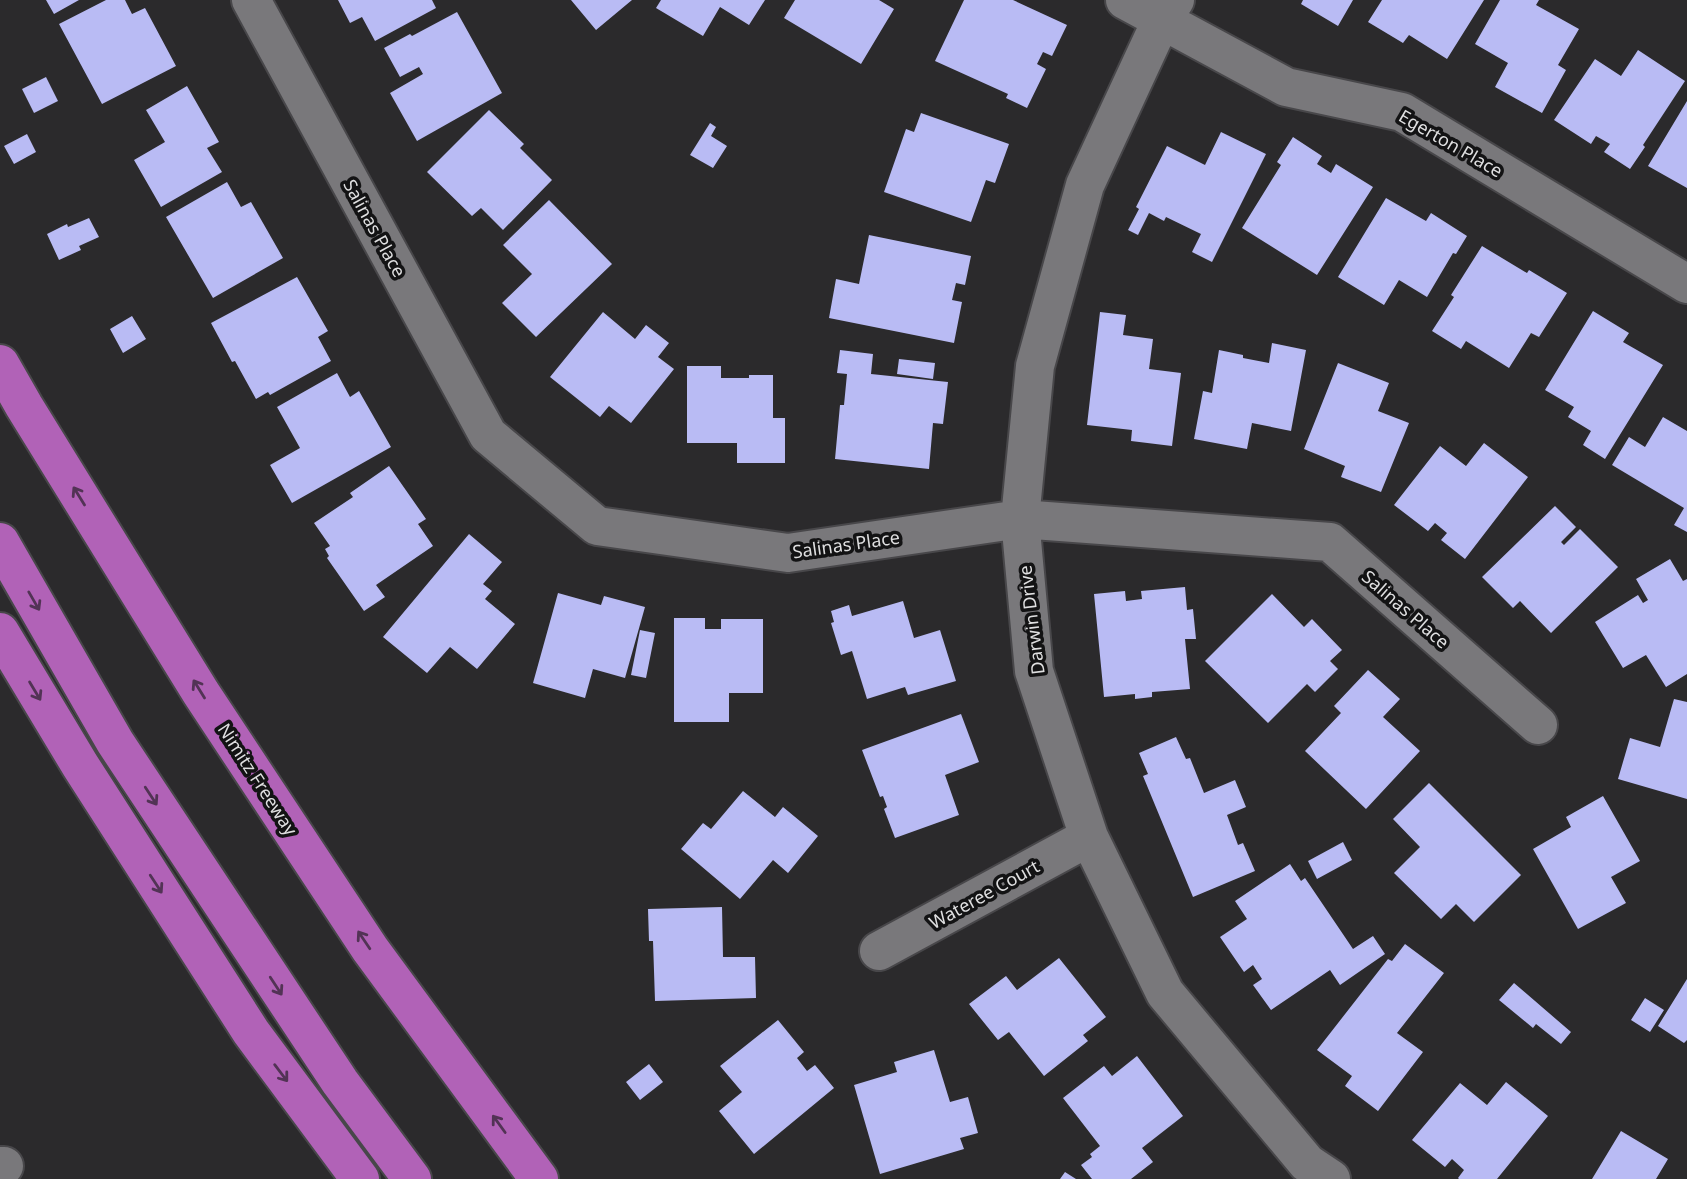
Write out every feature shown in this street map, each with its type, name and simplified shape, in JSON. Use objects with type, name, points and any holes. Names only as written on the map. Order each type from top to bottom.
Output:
[{"type":"highway","name":"Nimitz Freeway","points":[[0,364],[201,693],[354,925],[539,1179]]},
{"type":"highway","points":[[0,542],[115,742],[340,1082],[412,1179]]},
{"type":"highway","points":[[0,632],[80,765],[251,1032],[360,1179]]},
{"type":"street","name":"Salinas Place","points":[[251,0],[488,435],[597,526],[788,553],[1020,519],[1330,542],[1538,725]]},
{"type":"street","name":"Egerton Place","points":[[1125,0],[1168,10],[1286,87],[1402,112],[1687,284]]},
{"type":"street","name":"Darwin Drive","points":[[1168,10],[1084,185],[1035,366],[1020,519],[1034,671],[1089,836],[1165,993],[1311,1174]]},
{"type":"street","name":"Wateree Court","points":[[879,951],[1089,836]]},
{"type":"building","points":[[46,0],[79,0],[54,14]]},
{"type":"building","points":[[106,0],[125,0],[132,14],[145,8],[176,66],[102,104],[59,24]]},
{"type":"building","points":[[338,0],[432,0],[436,8],[375,41],[362,17],[350,23]]},
{"type":"building","points":[[571,0],[632,0],[596,30]]},
{"type":"building","points":[[661,0],[765,0],[749,25],[720,7],[703,36],[656,8]]},
{"type":"building","points":[[795,0],[879,0],[894,9],[861,64],[784,18]]},
{"type":"building","points":[[964,0],[1013,0],[1067,25],[1052,56],[1043,52],[1037,64],[1046,69],[1027,108],[1006,98],[1008,94],[935,61]]},
{"type":"building","points":[[1303,0],[1353,0],[1338,26],[1301,4]]},
{"type":"building","points":[[1382,0],[1484,0],[1447,59],[1409,35],[1403,43],[1368,22]]},
{"type":"building","points":[[1500,0],[1539,0],[1536,5],[1579,29],[1558,65],[1566,70],[1542,113],[1495,87],[1508,63],[1475,44]]},
{"type":"building","points":[[457,12],[502,93],[417,141],[390,93],[423,74],[419,67],[400,77],[384,48]]},
{"type":"building","points":[[1638,50],[1685,81],[1630,169],[1604,152],[1610,144],[1596,136],[1591,144],[1554,120],[1595,59],[1621,76]]},
{"type":"building","points":[[46,77],[58,101],[34,113],[22,89]]},
{"type":"building","points":[[187,86],[219,142],[207,148],[222,172],[161,207],[134,160],[165,142],[146,110]]},
{"type":"building","points":[[1687,101],[1687,188],[1648,166]]},
{"type":"building","points":[[489,110],[524,144],[520,148],[552,180],[503,230],[481,208],[472,216],[427,172]]},
{"type":"building","points":[[921,113],[1009,144],[995,183],[986,180],[971,222],[884,192],[906,129],[914,132]]},
{"type":"building","points":[[710,123],[716,127],[711,136],[727,146],[713,168],[690,155]]},
{"type":"building","points":[[1221,132],[1266,154],[1212,262],[1192,252],[1201,234],[1166,217],[1164,221],[1149,213],[1138,235],[1128,230],[1139,209],[1136,207],[1167,146],[1205,165]]},
{"type":"building","points":[[27,134],[36,152],[14,164],[4,146]]},
{"type":"building","points":[[1293,137],[1322,156],[1317,164],[1331,173],[1336,164],[1373,187],[1317,275],[1242,228],[1281,165],[1277,162]]},
{"type":"building","points":[[227,182],[241,207],[251,202],[283,258],[213,298],[166,217]]},
{"type":"building","points":[[1386,198],[1426,221],[1431,213],[1467,236],[1456,254],[1453,253],[1427,297],[1399,280],[1384,305],[1338,277]]},
{"type":"building","points":[[549,200],[612,264],[536,337],[502,303],[532,274],[503,245]]},
{"type":"building","points":[[89,218],[99,237],[79,246],[81,250],[59,260],[47,234],[67,224],[68,227]]},
{"type":"building","points":[[869,235],[971,256],[965,285],[956,283],[952,300],[962,302],[954,343],[829,318],[836,279],[859,284]]},
{"type":"building","points":[[1482,246],[1567,293],[1539,337],[1531,333],[1509,368],[1466,341],[1461,349],[1432,331]]},
{"type":"building","points":[[297,277],[328,331],[318,337],[331,361],[270,395],[268,392],[256,399],[211,323]]},
{"type":"building","points":[[1593,311],[1629,333],[1623,342],[1663,365],[1605,459],[1583,445],[1591,431],[1568,417],[1574,407],[1545,390]]},
{"type":"building","points":[[603,312],[635,339],[646,325],[669,343],[658,357],[674,369],[631,423],[609,406],[600,417],[550,377]]},
{"type":"building","points":[[1100,312],[1126,315],[1123,335],[1153,339],[1149,369],[1181,373],[1172,446],[1131,441],[1132,430],[1087,425]]},
{"type":"building","points":[[132,316],[146,339],[123,353],[110,329]]},
{"type":"building","points":[[1272,343],[1306,350],[1291,431],[1252,423],[1247,449],[1194,439],[1203,391],[1212,393],[1219,350],[1269,363]]},
{"type":"building","points":[[840,350],[873,354],[871,374],[948,382],[943,424],[933,423],[929,469],[835,459],[840,405],[844,405],[847,374],[837,373]]},
{"type":"building","points":[[899,359],[935,363],[933,379],[897,374]]},
{"type":"building","points":[[1338,363],[1389,383],[1378,411],[1409,423],[1381,492],[1341,477],[1345,466],[1304,449]]},
{"type":"building","points":[[687,366],[721,366],[721,378],[773,375],[773,418],[785,418],[785,463],[737,463],[737,443],[687,443]]},
{"type":"building","points":[[337,373],[350,397],[359,391],[391,447],[292,503],[270,465],[300,448],[277,407]]},
{"type":"building","points":[[1663,417],[1687,431],[1687,532],[1674,525],[1684,508],[1612,465],[1629,437],[1645,447]]},
{"type":"building","points":[[1484,443],[1528,477],[1465,559],[1441,540],[1447,533],[1435,523],[1428,531],[1394,505],[1440,446],[1466,466]]},
{"type":"building","points":[[389,466],[426,519],[418,524],[433,546],[376,585],[385,597],[364,611],[327,558],[329,556],[325,549],[330,546],[314,523],[353,497],[350,493]]},
{"type":"building","points":[[1555,506],[1576,527],[1561,542],[1564,545],[1580,529],[1618,567],[1551,633],[1520,601],[1513,608],[1482,577]]},
{"type":"building","points":[[469,534],[502,562],[483,584],[492,591],[485,599],[515,624],[477,669],[450,647],[427,673],[383,637]]},
{"type":"building","points":[[1670,559],[1683,581],[1687,579],[1687,674],[1666,687],[1646,655],[1623,668],[1595,622],[1638,595],[1643,603],[1648,600],[1636,579]]},
{"type":"building","points":[[1185,587],[1187,610],[1193,609],[1196,639],[1185,639],[1190,689],[1152,692],[1152,697],[1135,699],[1135,694],[1104,697],[1094,594],[1125,591],[1126,601],[1142,599],[1141,591]]},
{"type":"building","points":[[558,593],[601,605],[604,596],[645,607],[625,678],[593,669],[585,698],[533,683]]},
{"type":"building","points":[[1272,594],[1304,627],[1312,619],[1342,650],[1330,661],[1338,669],[1315,692],[1307,684],[1268,723],[1205,661]]},
{"type":"building","points":[[903,601],[914,638],[940,630],[956,681],[908,695],[905,687],[867,699],[852,651],[841,655],[831,623],[834,622],[831,611],[849,605],[852,616]]},
{"type":"building","points":[[674,618],[705,618],[705,629],[721,629],[721,619],[763,619],[763,693],[729,693],[729,722],[674,722]]},
{"type":"building","points":[[640,630],[655,633],[646,678],[631,675]]},
{"type":"building","points":[[1368,670],[1400,699],[1383,717],[1420,751],[1366,809],[1305,751],[1341,713],[1334,706]]},
{"type":"building","points":[[1674,699],[1687,702],[1687,799],[1618,779],[1630,738],[1660,747]]},
{"type":"building","points":[[961,714],[979,762],[945,775],[959,815],[895,838],[884,809],[887,807],[883,796],[880,797],[862,750]]},
{"type":"building","points":[[1176,737],[1186,759],[1190,758],[1204,793],[1235,780],[1246,807],[1227,815],[1238,845],[1243,843],[1255,871],[1193,897],[1143,776],[1148,774],[1139,753]]},
{"type":"building","points":[[1429,783],[1521,875],[1474,922],[1456,904],[1441,919],[1394,873],[1420,847],[1393,819]]},
{"type":"building","points":[[743,791],[775,817],[783,807],[818,836],[788,873],[773,860],[740,899],[681,849],[703,823],[711,829]]},
{"type":"building","points":[[1603,796],[1640,861],[1611,877],[1626,903],[1578,929],[1533,849],[1571,827],[1566,817]]},
{"type":"building","points":[[1343,842],[1352,860],[1317,879],[1308,861]]},
{"type":"building","points":[[1290,864],[1301,881],[1305,878],[1353,949],[1373,936],[1385,954],[1340,985],[1330,970],[1271,1010],[1253,985],[1262,979],[1253,965],[1244,972],[1220,937],[1247,919],[1235,901]]},
{"type":"building","points":[[722,907],[723,957],[755,957],[756,998],[655,1001],[653,941],[649,941],[648,909]]},
{"type":"building","points":[[1405,944],[1444,973],[1397,1033],[1423,1052],[1378,1111],[1345,1086],[1352,1076],[1317,1050],[1388,959],[1392,961]]},
{"type":"building","points":[[1059,958],[1106,1017],[1083,1035],[1088,1041],[1044,1076],[1009,1032],[998,1040],[969,1004],[1006,976],[1017,990]]},
{"type":"building","points":[[1687,979],[1687,1040],[1684,1043],[1658,1026]]},
{"type":"building","points":[[1514,983],[1571,1032],[1561,1044],[1536,1024],[1533,1028],[1499,1000]]},
{"type":"building","points":[[1645,998],[1664,1010],[1650,1032],[1631,1020]]},
{"type":"building","points":[[778,1020],[804,1052],[797,1058],[807,1071],[815,1065],[834,1088],[754,1154],[719,1111],[742,1092],[720,1066]]},
{"type":"building","points":[[934,1050],[950,1102],[968,1097],[978,1133],[960,1138],[964,1149],[880,1174],[854,1085],[897,1072],[894,1062]]},
{"type":"building","points":[[1137,1056],[1183,1116],[1142,1148],[1153,1162],[1131,1179],[1092,1179],[1081,1165],[1092,1157],[1090,1154],[1100,1146],[1063,1098],[1104,1066],[1112,1076]]},
{"type":"building","points":[[649,1064],[663,1082],[640,1100],[626,1082]]},
{"type":"building","points":[[1506,1082],[1548,1116],[1497,1179],[1459,1179],[1464,1170],[1452,1159],[1445,1167],[1412,1140],[1460,1083],[1487,1105]]},
{"type":"building","points":[[1621,1131],[1668,1159],[1656,1179],[1592,1179]]},
{"type":"building","points":[[1065,1172],[1076,1179],[1060,1179]]}]
